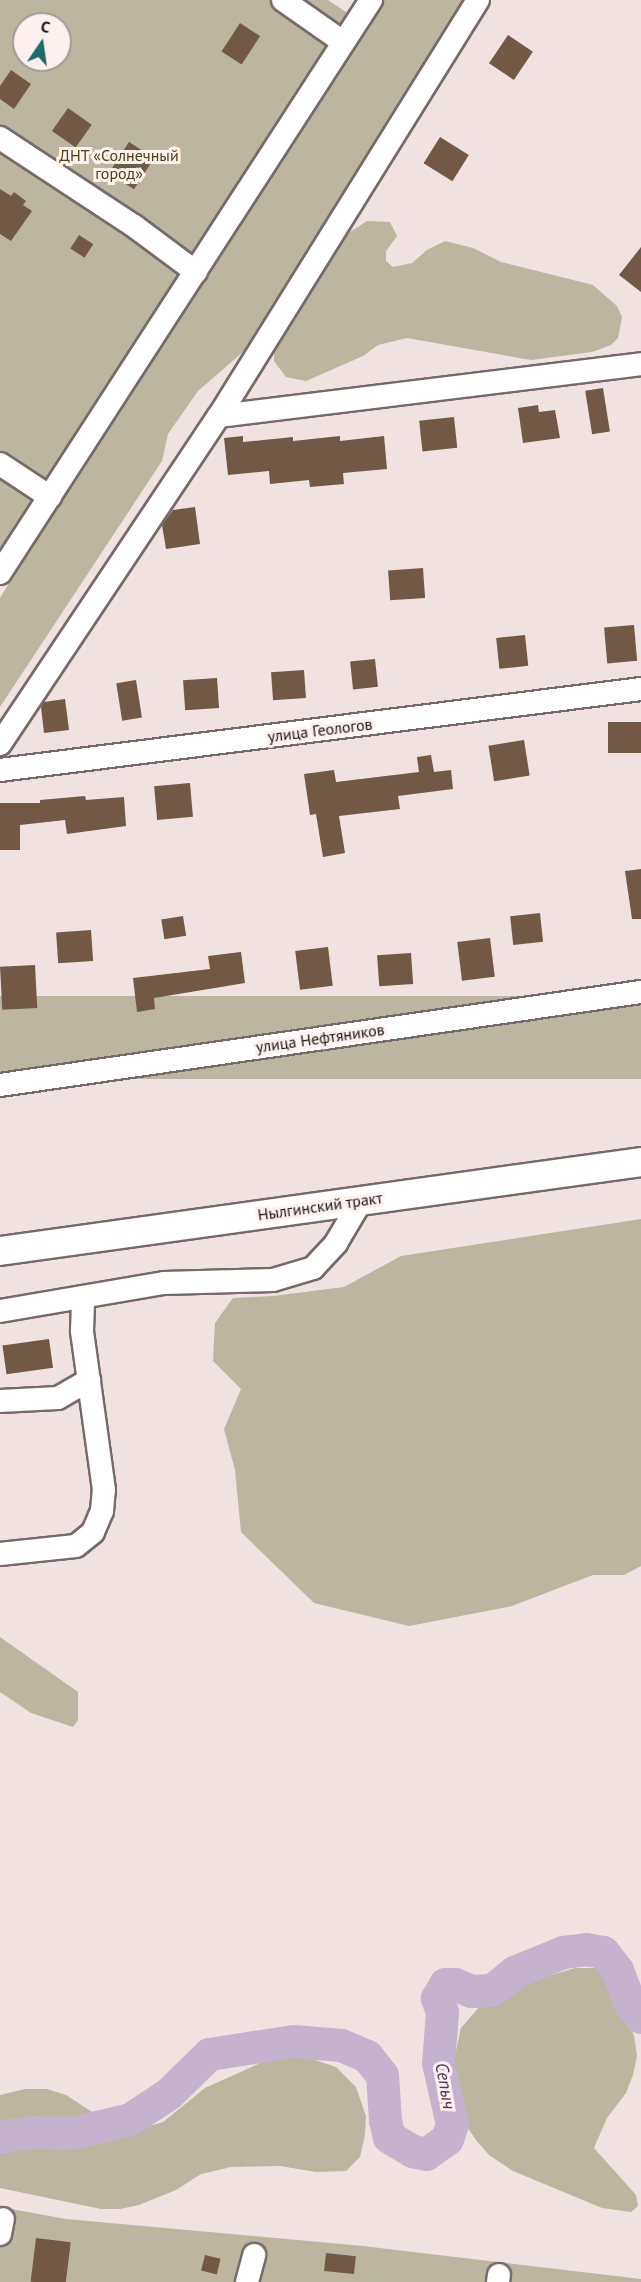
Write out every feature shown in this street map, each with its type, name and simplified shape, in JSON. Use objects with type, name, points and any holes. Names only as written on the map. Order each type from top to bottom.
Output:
[{"type":"main road","name":"Нылгинский тракт","points":[[0,1251],[641,1161]]},
{"type":"street","points":[[283,0],[343,42]]},
{"type":"street","points":[[0,573],[370,0]]},
{"type":"street","points":[[0,744],[219,416],[478,0]]},
{"type":"street","points":[[0,138],[134,226],[196,272]]},
{"type":"street","points":[[219,416],[641,364]]},
{"type":"street","points":[[0,464],[50,497]]},
{"type":"street","name":"улица Геологов","points":[[0,770],[641,689]]},
{"type":"street","name":"улица Нефтяников","points":[[0,1085],[641,992]]},
{"type":"street","points":[[0,1311],[165,1283],[273,1280],[313,1268],[336,1244],[361,1201]]},
{"type":"street","points":[[0,1554],[76,1546],[93,1532],[102,1511],[104,1490],[82,1331],[83,1297]]},
{"type":"street","points":[[0,1401],[58,1398],[89,1380]]},
{"type":"street","points":[[248,2282],[254,2255]]},
{"type":"green space","name":"ДНТ «Солнечный город»","points":[[0,0],[328,0],[349,14],[353,5],[370,0],[466,0],[251,345],[198,391],[168,434],[162,461],[0,707],[0,598],[316,92],[0,560]]},
{"type":"green space","points":[[367,221],[390,222],[397,236],[386,251],[386,261],[393,267],[412,263],[427,250],[445,241],[473,248],[501,262],[593,285],[617,306],[622,317],[618,338],[611,345],[592,352],[531,360],[407,338],[378,345],[363,356],[306,381],[286,377],[274,361],[274,352],[304,290],[350,232]]},
{"type":"green space","points":[[0,996],[641,996],[641,1079],[0,1079]]},
{"type":"green space","points":[[641,1219],[641,1566],[624,1575],[593,1575],[512,1606],[409,1626],[314,1603],[241,1532],[235,1470],[224,1429],[241,1389],[213,1361],[215,1323],[233,1298],[273,1296],[344,1287],[401,1256]]},
{"type":"green space","points":[[0,1637],[78,1692],[78,1720],[73,1727],[31,1713],[0,1692]]},
{"type":"green space","points":[[575,1968],[595,1968],[611,1980],[634,2036],[637,2056],[633,2075],[626,2093],[607,2118],[594,2148],[636,2195],[638,2206],[631,2212],[602,2208],[513,2171],[489,2155],[458,2113],[453,2093],[452,2069],[461,2028],[487,1998]]},
{"type":"green space","points":[[277,2058],[309,2058],[336,2067],[356,2087],[366,2116],[365,2135],[360,2157],[346,2171],[316,2172],[280,2166],[231,2167],[201,2174],[176,2190],[139,2205],[120,2209],[101,2209],[0,2188],[0,2095],[25,2089],[47,2089],[66,2095],[109,2123],[136,2130],[163,2122],[205,2088]]},
{"type":"green space","points":[[0,2207],[66,2219],[363,2246],[641,2279],[641,2282],[0,2282]]},
{"type":"building","points":[[240,23],[260,36],[242,65],[221,52]]},
{"type":"building","points":[[508,35],[533,52],[514,80],[489,63]]},
{"type":"building","points":[[11,70],[31,84],[14,109],[0,99],[0,86]]},
{"type":"building","points":[[68,108],[92,125],[76,148],[52,131]]},
{"type":"building","points":[[440,137],[469,155],[452,181],[424,163]]},
{"type":"building","points":[[129,142],[154,158],[134,189],[109,173]]},
{"type":"building","points":[[0,189],[11,196],[14,192],[26,201],[23,205],[32,211],[11,241],[0,234]]},
{"type":"building","points":[[79,235],[93,244],[85,258],[70,248]]},
{"type":"building","points":[[641,247],[641,292],[619,275]]},
{"type":"building","points":[[603,388],[610,431],[592,434],[585,391]]},
{"type":"building","points":[[538,405],[539,412],[555,410],[560,438],[523,443],[518,408]]},
{"type":"building","points":[[454,417],[457,448],[422,451],[419,421]]},
{"type":"building","points":[[243,436],[243,442],[293,437],[293,441],[340,436],[340,441],[384,436],[387,469],[343,473],[344,484],[310,487],[309,480],[270,484],[269,471],[228,475],[224,438]]},
{"type":"building","points":[[195,507],[200,544],[166,549],[162,525],[173,510]]},
{"type":"building","points":[[423,568],[425,598],[390,600],[388,570]]},
{"type":"building","points":[[634,625],[637,661],[607,663],[604,628]]},
{"type":"building","points":[[525,635],[528,666],[499,669],[496,638]]},
{"type":"building","points":[[375,659],[378,687],[353,689],[350,662]]},
{"type":"building","points":[[304,670],[306,698],[273,700],[271,672]]},
{"type":"building","points":[[217,678],[219,708],[185,710],[183,680]]},
{"type":"building","points":[[136,680],[142,718],[122,721],[116,683]]},
{"type":"building","points":[[65,699],[69,730],[44,733],[41,707],[44,702]]},
{"type":"building","points":[[608,722],[641,722],[641,753],[608,753]]},
{"type":"building","points":[[524,740],[530,776],[494,781],[488,746]]},
{"type":"building","points":[[431,755],[434,772],[451,770],[453,789],[398,796],[400,809],[339,816],[345,853],[323,857],[316,814],[310,815],[304,774],[334,770],[336,782],[419,772],[417,757]]},
{"type":"building","points":[[190,783],[193,817],[157,820],[154,786]]},
{"type":"building","points":[[85,796],[86,800],[124,797],[126,826],[67,834],[65,820],[20,825],[20,850],[0,850],[0,803],[40,803],[40,800]]},
{"type":"building","points":[[641,869],[641,919],[632,919],[625,871]]},
{"type":"building","points":[[540,913],[543,942],[513,945],[510,916]]},
{"type":"building","points":[[183,916],[186,936],[164,939],[161,919]]},
{"type":"building","points":[[91,930],[93,961],[58,963],[56,932]]},
{"type":"building","points":[[490,938],[495,977],[462,981],[457,942]]},
{"type":"building","points":[[328,947],[333,986],[300,990],[295,951]]},
{"type":"building","points":[[241,952],[245,983],[154,998],[155,1009],[137,1012],[133,978],[210,969],[208,956]]},
{"type":"building","points":[[411,953],[413,984],[379,986],[377,955]]},
{"type":"building","points":[[35,965],[37,1008],[2,1010],[0,967]]},
{"type":"building","points":[[49,1339],[53,1368],[6,1374],[2,1346]]},
{"type":"building","points":[[36,2238],[71,2242],[66,2282],[31,2282]]},
{"type":"building","points":[[326,2253],[356,2256],[354,2274],[324,2271]]},
{"type":"building","points":[[205,2255],[221,2259],[217,2274],[201,2271]]},
{"type":"waterway","name":"Сепыч","points":[[0,2137],[30,2132],[71,2133],[130,2119],[168,2094],[209,2054],[293,2041],[341,2045],[367,2056],[382,2075],[385,2120],[389,2137],[412,2151],[426,2154],[447,2139],[452,2124],[438,2063],[442,2012],[437,1998],[445,1984],[455,1984],[471,1991],[492,1990],[514,1972],[563,1952],[586,1949],[603,1952],[617,1970],[631,2006],[641,2017]]}]
